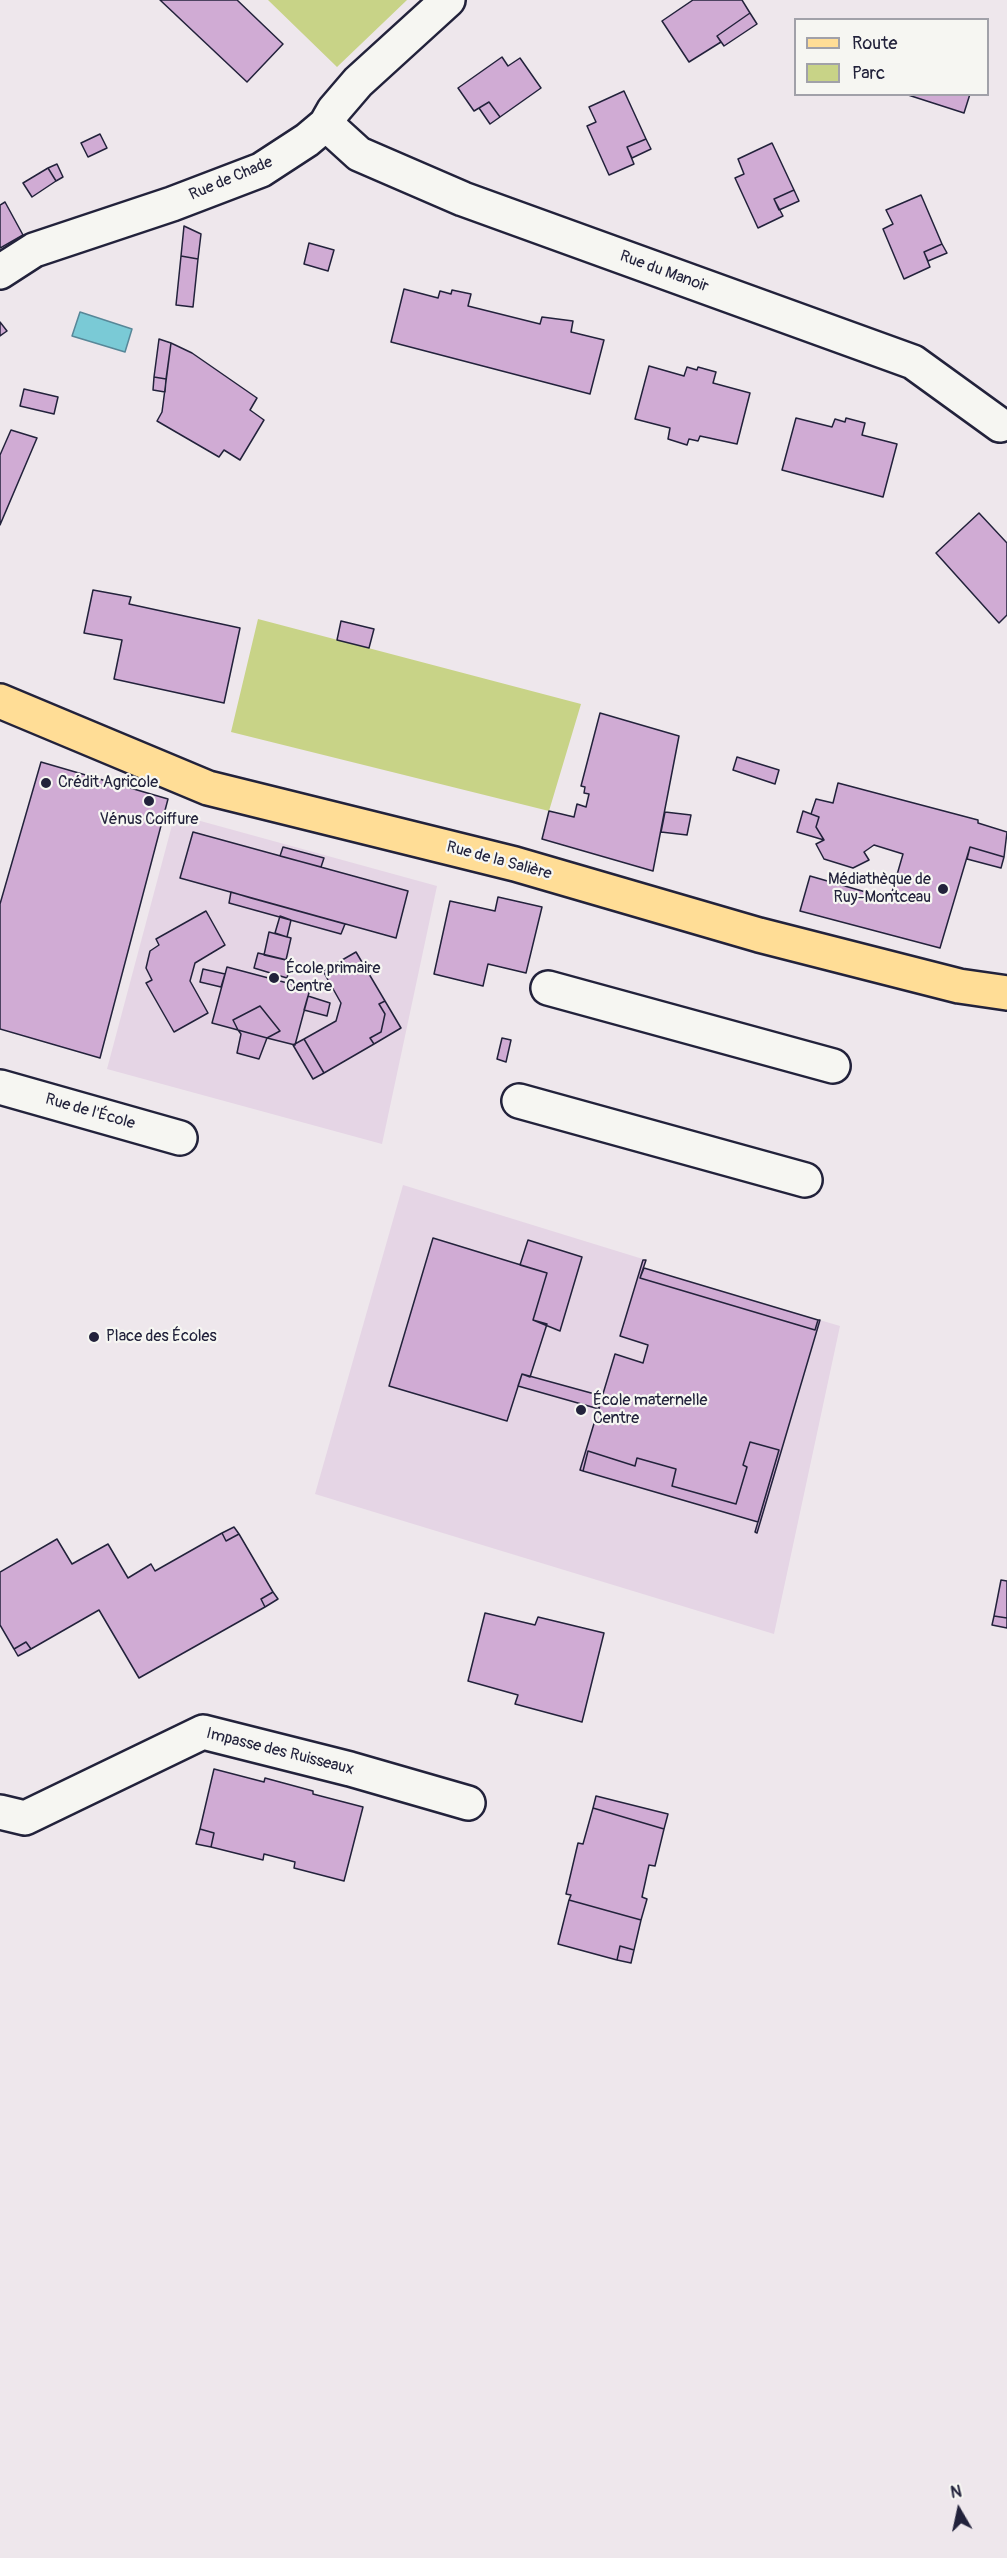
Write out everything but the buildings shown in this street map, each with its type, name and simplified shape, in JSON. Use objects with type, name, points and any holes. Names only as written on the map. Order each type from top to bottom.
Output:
[{"type":"main road","name":"Rue de la Salière","points":[[0,701],[208,788],[515,864],[759,935],[959,986],[1007,993]]},
{"type":"street","name":"Rue de Chade","points":[[0,272],[34,250],[172,204],[261,170],[307,140],[326,124],[334,110],[358,82],[448,0]]},
{"type":"street","name":"Rue du Manoir","points":[[326,124],[359,154],[463,199],[913,362],[1005,427]]},
{"type":"street","points":[[548,988],[833,1066]]},
{"type":"street","name":"Rue de l'École","points":[[0,1087],[180,1138]]},
{"type":"street","points":[[519,1101],[805,1180]]},
{"type":"street","name":"Impasse des Ruisseaux","points":[[0,1812],[25,1818],[202,1732],[350,1769],[468,1803]]},
{"type":"shaded area","name":"École primaire Centre","points":[[175,814],[437,886],[382,1144],[107,1069]]},
{"type":"shaded area","name":"École maternelle Centre","points":[[403,1185],[646,1260],[644,1268],[840,1326],[774,1634],[315,1494]]},
{"type":"green space","points":[[268,0],[407,0],[337,67]]},
{"type":"green space","points":[[258,619],[581,704],[549,811],[231,732]]},
{"type":"water","points":[[80,312],[132,329],[125,352],[72,336]]},
{"type":"place","name":"Crédit Agricole","points":[[46,783]]},
{"type":"place","name":"Vénus Coiffure","points":[[149,801]]},
{"type":"place","name":"Médiathèque de Ruy-Montceau","points":[[943,889]]},
{"type":"place","name":"École primaire Centre","points":[[274,978]]},
{"type":"place","name":"Place des Écoles","points":[[94,1337]]},
{"type":"place","name":"École maternelle Centre","points":[[581,1410]]}]
